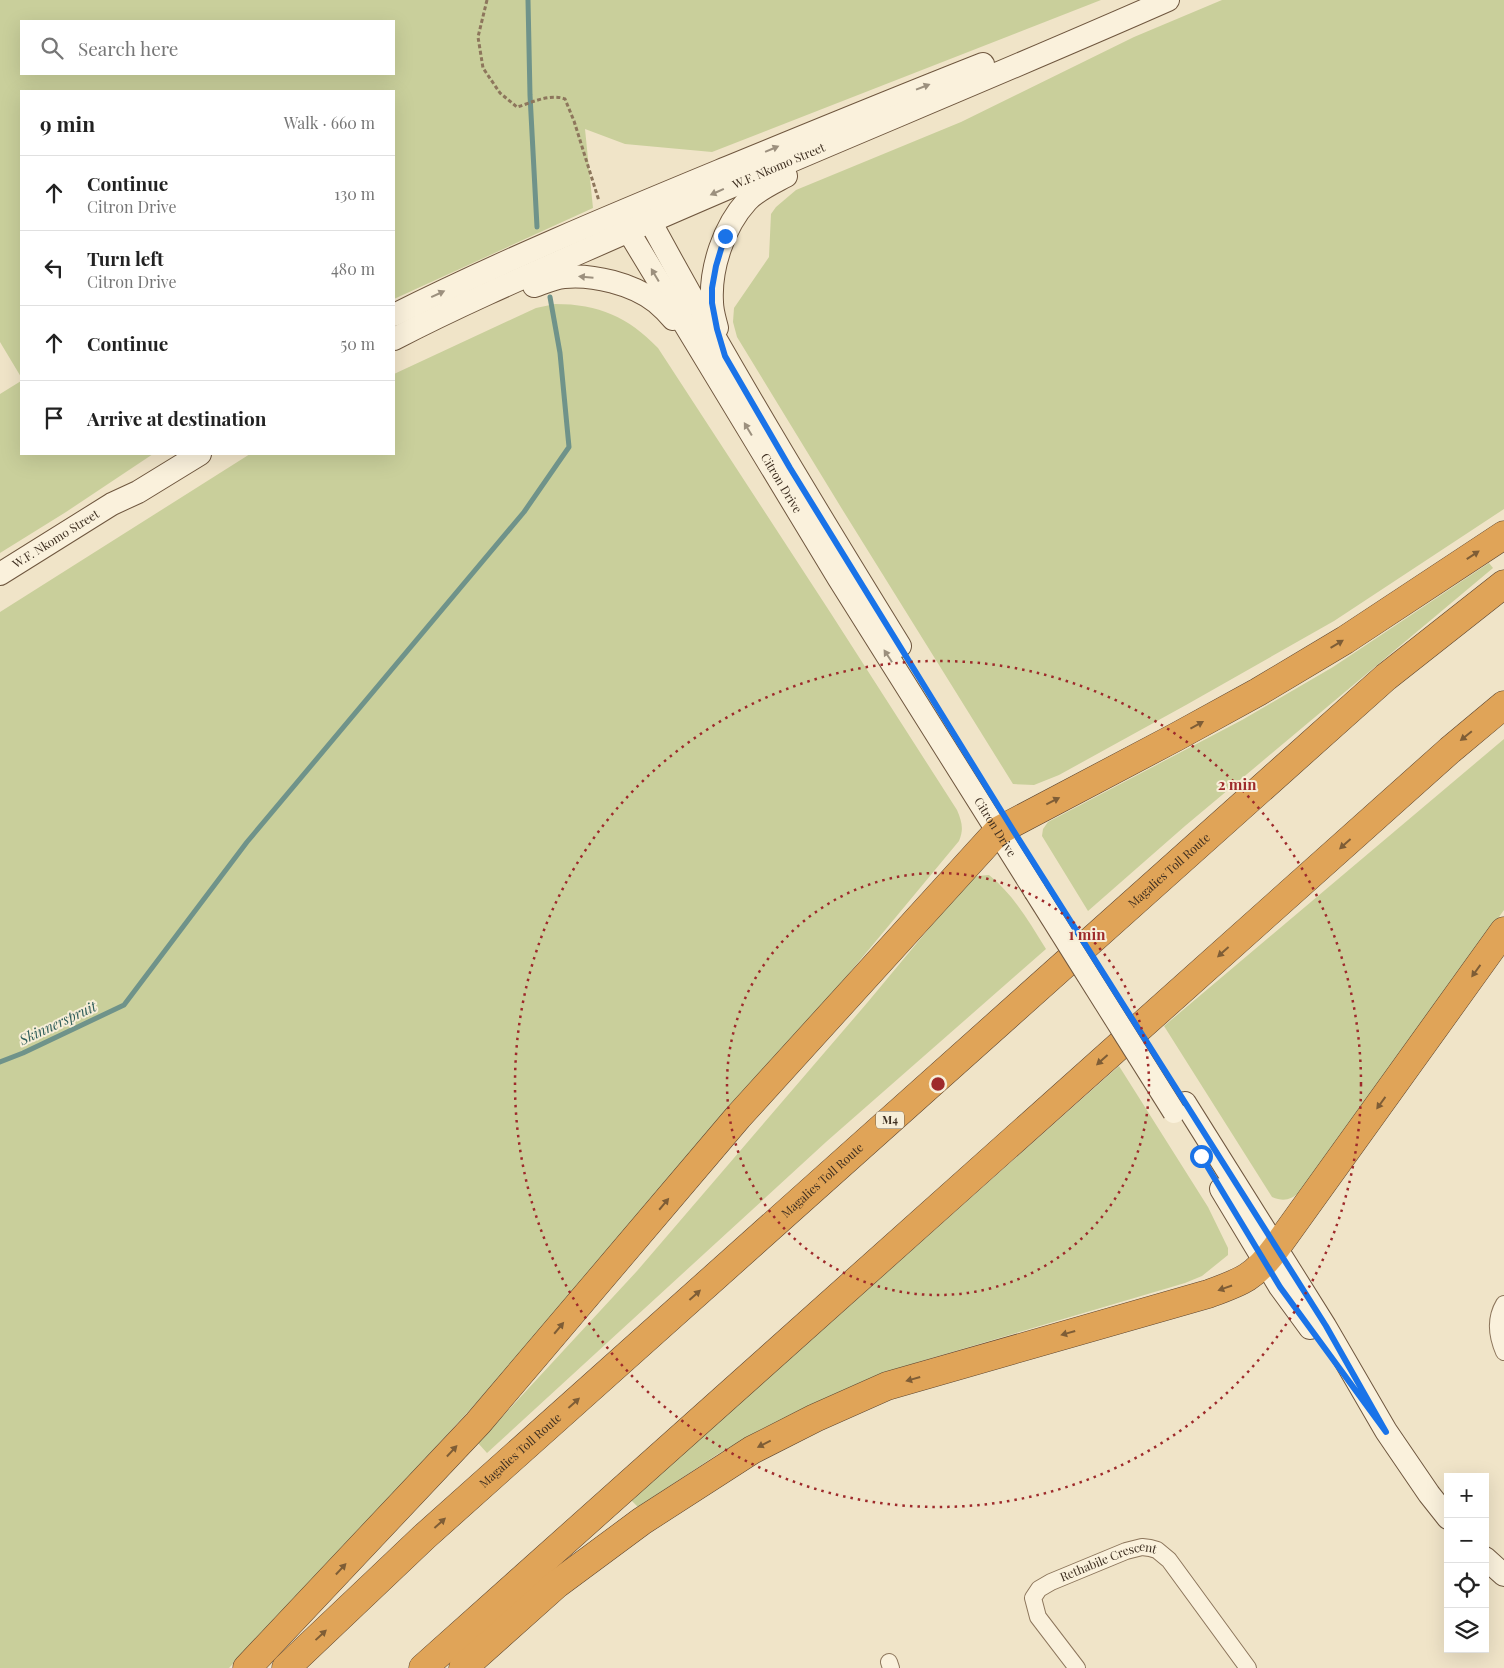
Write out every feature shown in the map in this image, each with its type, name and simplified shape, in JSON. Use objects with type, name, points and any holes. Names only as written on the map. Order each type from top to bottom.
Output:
[{"type":"highway","points":[[247,1668],[478,1422],[738,1117],[1004,827],[1266,687],[1345,640],[1504,535]]},
{"type":"highway","name":"Magalies Toll Route","points":[[286,1668],[424,1537],[1386,677],[1504,584]]},
{"type":"highway","points":[[423,1668],[1450,750],[1504,706]]},
{"type":"highway","points":[[463,1668],[557,1584],[642,1521],[752,1450],[815,1418],[887,1386],[1239,1283],[1271,1255],[1504,931]]},
{"type":"main road","name":"W.F. Nkomo Street","points":[[646,212],[860,112],[1138,0]]},
{"type":"main road","name":"W.F. Nkomo Street","points":[[395,315],[617,221],[646,212],[1010,68],[1168,0]]},
{"type":"main road","points":[[716,359],[717,329],[712,303],[712,288],[716,266],[725,236],[737,214],[748,200],[770,184],[1010,68]]},
{"type":"main road","name":"Citron Drive","points":[[646,212],[716,359],[839,579],[1004,827],[1179,1107],[1271,1255],[1280,1287],[1444,1513]]},
{"type":"main road","name":"W.F. Nkomo Street","points":[[395,338],[506,284],[617,221]]},
{"type":"main road","name":"Citron Drive","points":[[617,221],[716,359]]},
{"type":"main road","points":[[395,342],[525,289],[562,277],[585,276],[609,280],[635,290],[656,302],[716,359]]},
{"type":"main road","name":"W.F. Nkomo Street","points":[[112,504],[132,484],[173,455]]},
{"type":"main road","name":"W.F. Nkomo Street","points":[[0,574],[112,504],[138,492],[198,455]]},
{"type":"street","points":[[1504,1304],[1498,1322],[1498,1339],[1504,1352]]},
{"type":"street","name":"Rethabile Crescent","points":[[1077,1668],[1038,1617],[1033,1598],[1039,1589],[1051,1582],[1126,1551],[1142,1547],[1157,1550],[1169,1560],[1248,1668]]},
{"type":"path","points":[[487,0],[478,37],[483,68],[500,93],[517,107],[549,97],[565,99],[574,120],[594,188],[617,221]]},
{"type":"green space","points":[[0,0],[1101,0],[712,152],[625,144],[585,129],[593,208],[395,299],[395,90],[20,90],[20,375],[0,342]]},
{"type":"green space","points":[[1222,0],[1504,0],[1504,509],[1334,621],[1186,705],[1059,775],[1034,785],[1013,784],[737,337],[733,322],[734,308],[769,257],[771,214],[776,207],[796,190],[961,122],[1134,37]]},
{"type":"green space","points":[[555,304],[571,305],[612,314],[635,328],[658,348],[957,810],[962,826],[959,841],[724,1124],[586,1283],[399,1487],[229,1668],[0,1668],[0,612],[248,455],[395,455],[395,374],[536,308]]},
{"type":"green space","points":[[20,382],[20,455],[152,455],[0,553],[0,394]]},
{"type":"green space","points":[[1489,563],[1493,568],[1185,826],[1088,911],[1042,836],[1043,829],[1048,822],[1242,720],[1333,667]]},
{"type":"green space","points":[[1504,739],[1504,910],[1300,1192],[1287,1199],[1272,1197],[1164,1026]]},
{"type":"green space","points":[[989,875],[1014,900],[1046,949],[826,1142],[487,1453],[478,1443],[637,1271],[867,1003],[966,884],[977,876]]},
{"type":"green space","points":[[1119,1066],[1208,1207],[1228,1248],[1228,1255],[1202,1276],[1185,1283],[918,1362],[840,1392],[760,1430],[718,1454],[638,1507],[631,1500]]},
{"type":"waterway","points":[[528,0],[530,95],[537,227]]},
{"type":"waterway","name":"Skinnerspruit","points":[[0,1062],[124,1005],[247,842],[524,512],[569,447],[560,353],[550,297]]},
{"type":"route","points":[[725,236],[716,266],[712,288],[712,303],[725,356],[790,468],[1013,830],[1326,1326],[1386,1432],[1280,1287],[1201,1156]]}]
